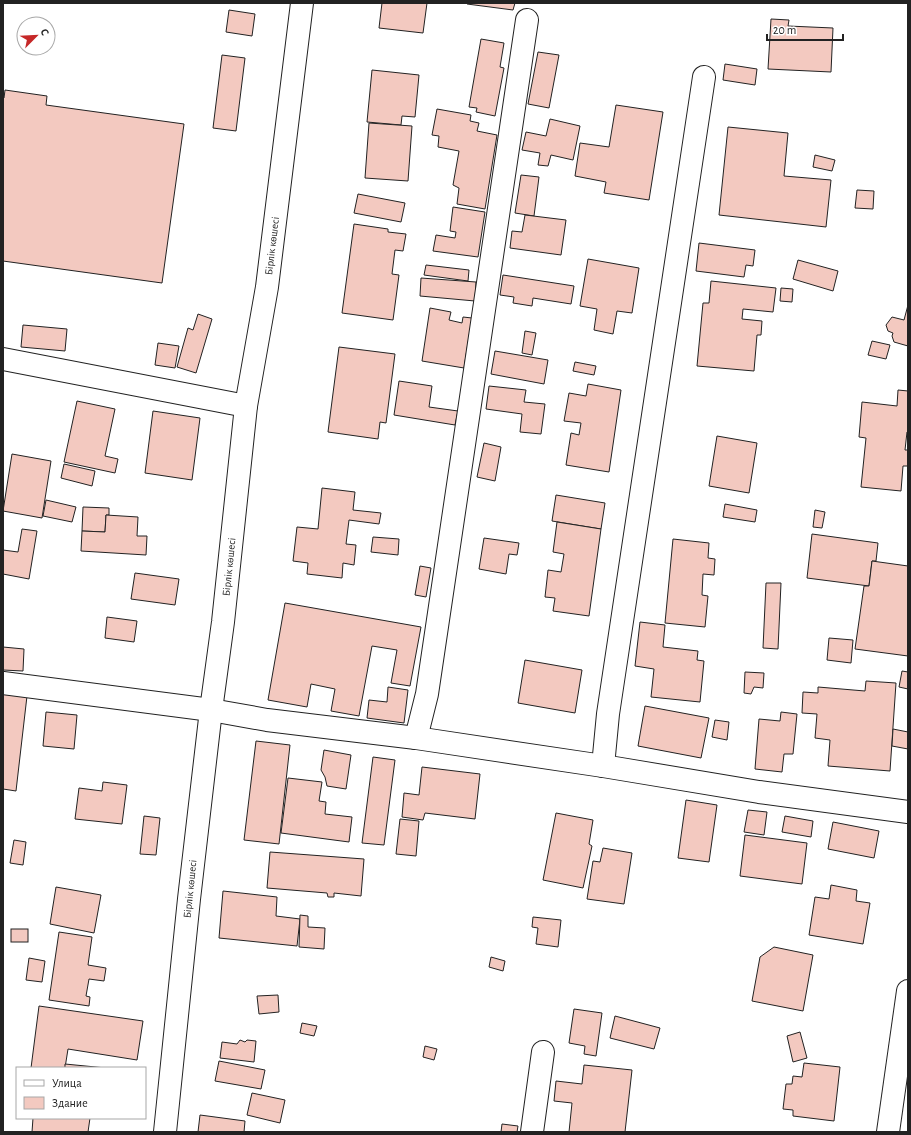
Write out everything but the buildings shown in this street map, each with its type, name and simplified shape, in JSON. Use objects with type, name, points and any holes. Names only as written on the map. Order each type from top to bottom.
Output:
[{"type":"street","name":"Бірлік көшесі","points":[[165,1132],[189,899],[223,622],[246,406],[267,287],[302,3]]},
{"type":"street","points":[[416,738],[426,694],[527,20]]},
{"type":"street","points":[[603,766],[608,714],[704,77]]},
{"type":"street","points":[[3,360],[246,406]]},
{"type":"street","points":[[3,684],[211,710],[267,720],[416,738],[603,766],[759,792],[908,812]]},
{"type":"street","points":[[888,1132],[908,991]]},
{"type":"street","points":[[532,1132],[543,1052]]}]
